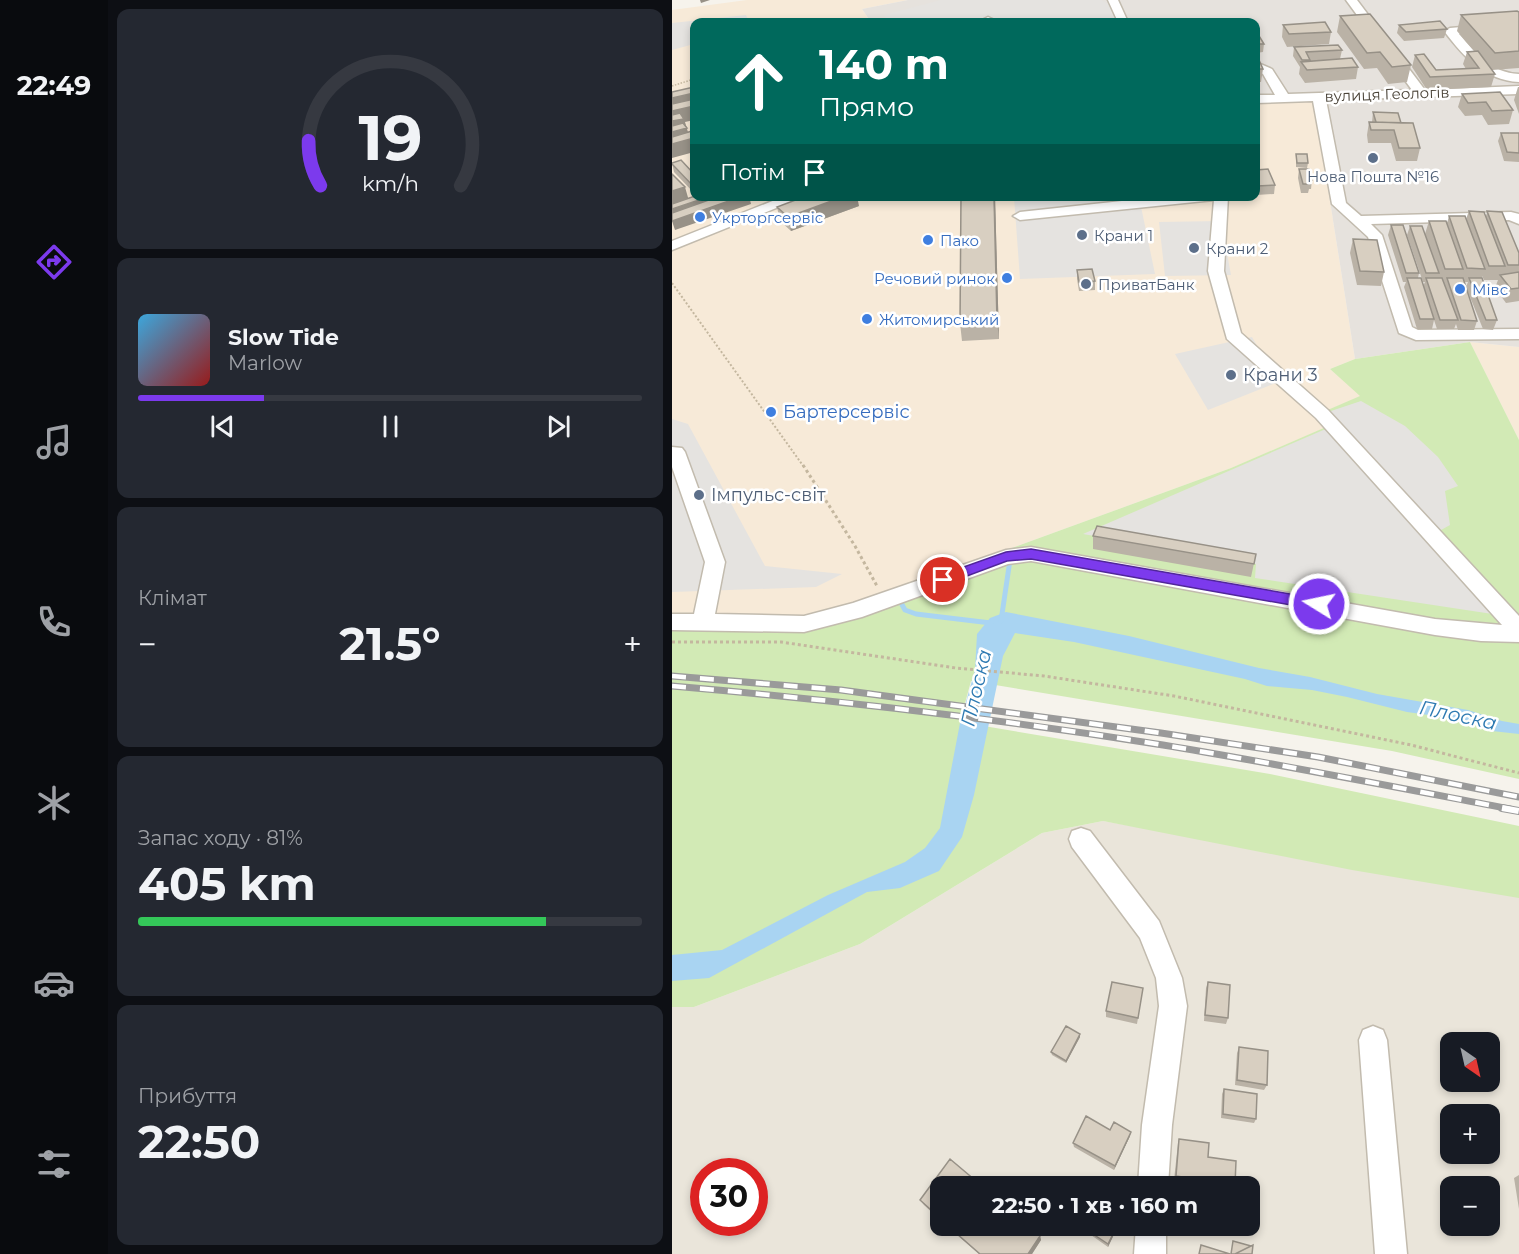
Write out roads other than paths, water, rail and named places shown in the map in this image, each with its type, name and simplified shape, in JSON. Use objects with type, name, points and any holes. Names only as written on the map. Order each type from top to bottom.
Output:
[{"type":"street","points":[[1113,0],[1121,18]]},
{"type":"street","points":[[1351,0],[1421,93]]},
{"type":"street","points":[[1452,21],[1506,17],[1516,19],[1519,24],[1450,31],[1487,72],[1519,78]]},
{"type":"street","points":[[1260,68],[1268,72],[1283,98]]},
{"type":"street","name":"вулиця Геологів","points":[[1260,99],[1519,90]]},
{"type":"street","points":[[1319,97],[1339,204],[1375,235],[1405,330],[1416,335],[1519,334]]},
{"type":"street","points":[[672,246],[786,201]]},
{"type":"street","points":[[1020,216],[1166,201]]},
{"type":"street","points":[[1221,201],[1216,271],[1233,335],[1322,414],[1519,632]]},
{"type":"street","points":[[1358,220],[1511,216],[1519,220]]},
{"type":"street","points":[[676,452],[715,562],[703,623]]},
{"type":"street","points":[[672,622],[804,624],[855,611],[1006,557],[1031,554],[1435,627],[1481,633],[1519,632]]},
{"type":"street","points":[[1081,839],[1150,930],[1169,978],[1173,1006],[1157,1125],[1154,1176]]},
{"type":"street","points":[[1374,1040],[1391,1254]]},
{"type":"street","points":[[1150,1254],[1151,1236]]},
{"type":"water","name":"Плоска","points":[[1006,612],[1129,636],[1377,694],[1468,710],[1519,724],[1519,734],[1492,731],[1471,721],[1407,712],[1312,690],[1267,686],[1245,679],[1074,642],[1015,633],[1003,656],[974,795],[962,837],[939,871],[900,888],[867,892],[709,978],[672,981],[672,955],[722,950],[828,895],[905,862],[925,848],[940,828],[960,723],[975,670],[977,634],[990,618]]},
{"type":"waterway","points":[[1001,621],[1010,560]]},
{"type":"waterway","points":[[900,601],[905,610],[916,614],[991,623]]},
{"type":"railway","points":[[672,676],[841,690],[1161,733],[1318,757],[1519,797]]},
{"type":"railway","points":[[672,686],[795,697],[1041,727],[1250,760],[1510,809]]},
{"type":"railway","points":[[1502,808],[1519,811]]},
{"type":"place","name":"Нова Пошта №16","points":[[1373,158]]},
{"type":"place","name":"Укрторгсервіс","points":[[700,217]]},
{"type":"place","name":"Крани 1","points":[[1082,235]]},
{"type":"place","name":"Пако","points":[[928,240]]},
{"type":"place","name":"Крани 2","points":[[1194,248]]},
{"type":"place","name":"Речовий ринок","points":[[1007,278]]},
{"type":"place","name":"ПриватБанк","points":[[1086,284]]},
{"type":"place","name":"Мівс","points":[[1460,289]]},
{"type":"place","name":"Житомирський","points":[[867,319]]},
{"type":"place","name":"Крани 3","points":[[1231,375]]},
{"type":"place","name":"Бартерсервіс","points":[[771,412]]},
{"type":"place","name":"Імпульс-світ","points":[[699,495]]}]
